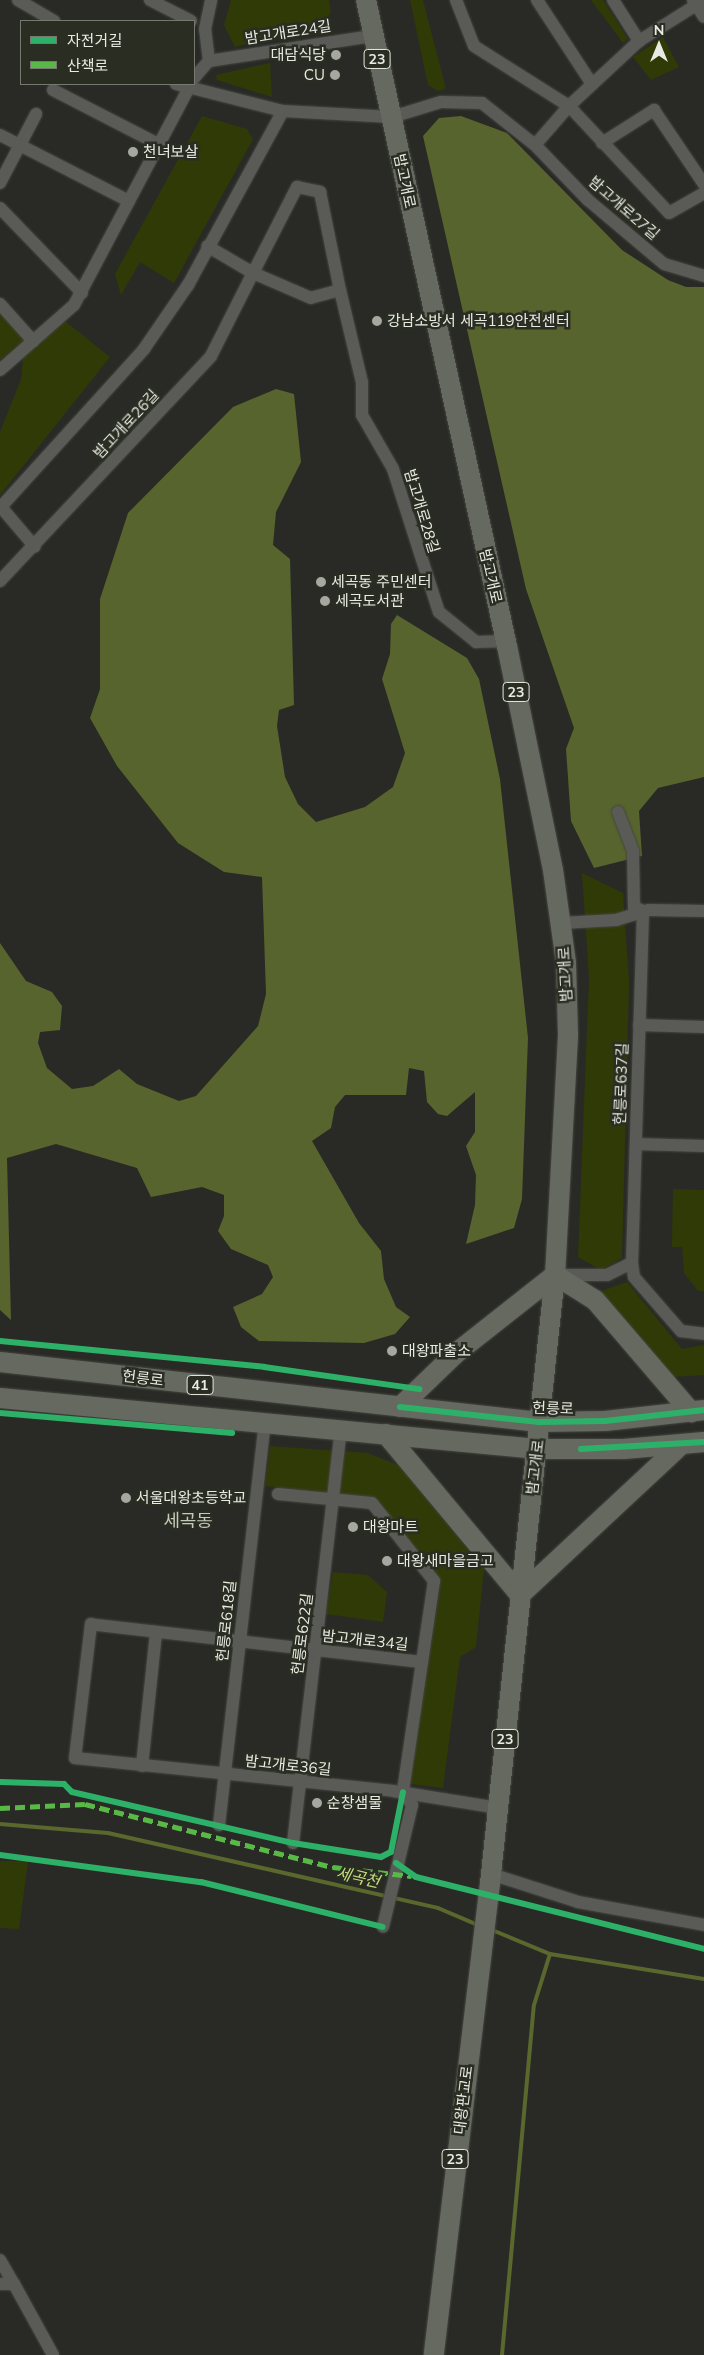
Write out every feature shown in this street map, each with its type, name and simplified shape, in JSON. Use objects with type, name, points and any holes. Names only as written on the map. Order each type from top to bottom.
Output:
[{"type":"main road","name":"밤고개로","points":[[366,0],[372,36],[392,116],[506,641],[562,923],[568,1036],[555,1275],[491,1878],[479,1964]]},
{"type":"main road","points":[[400,1407],[455,1354],[555,1275],[595,1300],[698,1411]]},
{"type":"main road","name":"헌릉로","points":[[0,1362],[539,1422],[605,1421],[698,1411]]},
{"type":"main road","name":"헌릉로","points":[[0,1398],[341,1428],[538,1449],[704,1442]]},
{"type":"main road","points":[[386,1434],[520,1595],[682,1444]]},
{"type":"main road","name":"대왕판교로","points":[[434,2355],[479,1964]]},
{"type":"street","points":[[18,0],[52,20]]},
{"type":"street","points":[[150,0],[189,20]]},
{"type":"street","points":[[195,79],[209,60],[197,24],[211,0]]},
{"type":"street","name":"밤고개로27길","points":[[456,0],[474,46],[569,106],[669,213],[704,193]]},
{"type":"street","points":[[537,0],[592,84]]},
{"type":"street","points":[[614,0],[639,42]]},
{"type":"street","points":[[535,145],[569,106],[639,42],[698,2],[704,17]]},
{"type":"street","name":"밤고개로24길","points":[[209,60],[372,36]]},
{"type":"street","points":[[0,370],[64,316],[82,293],[190,85]]},
{"type":"street","points":[[194,85],[283,111],[392,116]]},
{"type":"street","points":[[53,90],[160,145]]},
{"type":"street","name":"밤고개로27길","points":[[392,116],[441,102],[482,103],[535,145],[588,200],[664,264],[704,276]]},
{"type":"street","points":[[602,143],[654,110],[704,184]]},
{"type":"street","points":[[36,548],[0,508],[144,349],[188,285],[207,246],[283,111]]},
{"type":"street","points":[[0,183],[36,114]]},
{"type":"street","points":[[0,135],[129,201]]},
{"type":"street","name":"밤고개로26길","points":[[0,581],[36,548],[211,356],[297,187],[320,192],[340,290]]},
{"type":"street","points":[[0,208],[82,293]]},
{"type":"street","points":[[207,246],[253,273],[311,298],[340,290]]},
{"type":"street","name":"밤고개로28길","points":[[340,290],[362,382],[362,415],[393,469],[439,612],[476,642],[506,641]]},
{"type":"street","points":[[0,304],[33,341]]},
{"type":"street","points":[[618,812],[633,851],[634,907],[643,911]]},
{"type":"street","points":[[562,923],[616,920],[643,911],[704,911]]},
{"type":"street","name":"헌릉로637길","points":[[632,1263],[643,911]]},
{"type":"street","name":"헌릉로637길","points":[[639,1024],[704,1027]]},
{"type":"street","name":"헌릉로637길","points":[[636,1144],[704,1146]]},
{"type":"street","points":[[555,1275],[607,1275],[632,1263],[634,1276],[681,1331],[704,1334]]},
{"type":"street","name":"헌릉로618길","points":[[220,1825],[265,1421]]},
{"type":"street","name":"헌릉로622길","points":[[293,1843],[335,1500],[341,1428]]},
{"type":"street","points":[[278,1494],[372,1504],[434,1581],[402,1792],[412,1805],[402,1862],[384,1927]]},
{"type":"street","name":"밤고개로34길","points":[[75,1758],[91,1624],[422,1662]]},
{"type":"street","points":[[142,1766],[156,1632]]},
{"type":"street","name":"밤고개로36길","points":[[75,1758],[402,1792],[498,1808]]},
{"type":"street","points":[[491,1878],[578,1902],[704,1925]]},
{"type":"street","points":[[0,2260],[53,2355]]},
{"type":"street","points":[[0,2284],[14,2284]]},
{"type":"green space","points":[[231,0],[329,0],[331,12],[324,25],[235,47],[224,25]]},
{"type":"green space","points":[[410,0],[423,0],[446,89],[438,91],[428,85]]},
{"type":"green space","points":[[591,0],[603,0],[628,39],[623,43]]},
{"type":"green space","points":[[663,37],[679,67],[651,80],[633,57]]},
{"type":"green space","points":[[270,63],[272,97],[217,80],[216,75]]},
{"type":"green space","points":[[202,116],[247,129],[253,139],[174,283],[140,262],[121,295],[115,274]]},
{"type":"green space","points":[[461,116],[507,133],[622,250],[668,280],[686,287],[704,287],[704,777],[658,788],[639,811],[642,856],[594,868],[571,821],[566,749],[574,728],[526,589],[423,136],[439,118]]},
{"type":"green space","points":[[0,312],[24,340],[0,360]]},
{"type":"green space","points":[[65,321],[110,357],[0,495],[0,432],[21,379],[23,358]]},
{"type":"green space","points":[[276,389],[294,394],[301,462],[276,512],[273,545],[290,559],[294,705],[279,710],[277,726],[285,777],[298,804],[316,822],[365,807],[393,787],[405,753],[382,679],[390,654],[391,624],[397,615],[467,658],[479,679],[500,779],[528,1038],[522,1199],[514,1228],[466,1244],[475,1205],[476,1175],[466,1146],[475,1132],[475,1092],[447,1116],[438,1114],[427,1102],[424,1071],[409,1068],[406,1095],[345,1095],[335,1107],[331,1128],[312,1141],[359,1223],[381,1251],[384,1279],[396,1307],[410,1317],[395,1334],[364,1343],[259,1341],[241,1327],[233,1307],[262,1294],[273,1277],[268,1265],[231,1249],[218,1231],[224,1216],[224,1195],[202,1187],[151,1197],[137,1168],[56,1144],[7,1158],[11,1320],[0,1310],[0,943],[26,981],[52,992],[62,1006],[60,1030],[40,1032],[38,1043],[47,1068],[72,1089],[93,1086],[119,1069],[137,1084],[179,1101],[196,1096],[258,1026],[266,994],[262,877],[224,872],[178,843],[117,766],[90,718],[100,689],[100,599],[128,513],[233,407]]},
{"type":"green space","points":[[582,873],[623,893],[629,982],[622,1258],[601,1270],[578,1257],[589,978]]},
{"type":"green space","points":[[673,1189],[704,1190],[704,1291],[698,1291],[684,1273],[682,1247],[672,1247]]},
{"type":"green space","points":[[627,1282],[682,1349],[704,1345],[704,1375],[672,1377],[596,1293]]},
{"type":"green space","points":[[270,1446],[368,1453],[398,1465],[484,1569],[476,1647],[460,1657],[443,1788],[410,1784],[441,1581],[375,1497],[265,1486]]},
{"type":"green space","points":[[333,1572],[368,1575],[387,1592],[383,1622],[326,1614]]},
{"type":"green space","points":[[0,1861],[28,1861],[19,1929],[0,1928]]},
{"type":"waterway","name":"세곡천","points":[[0,1824],[108,1833],[438,1908],[478,1925]]},
{"type":"waterway","name":"세곡천","points":[[492,1930],[550,1954],[704,1979]]},
{"type":"waterway","points":[[502,2355],[534,2005],[550,1954]]},
{"type":"marked path","points":[[0,1808],[85,1804],[333,1867],[411,1876]]},
{"type":"cycle path","points":[[0,1341],[264,1367],[419,1389]]},
{"type":"cycle path","points":[[400,1407],[539,1422],[605,1421],[704,1410]]},
{"type":"cycle path","points":[[0,1413],[232,1433]]},
{"type":"cycle path","points":[[581,1449],[704,1442]]},
{"type":"cycle path","points":[[0,1782],[64,1784],[72,1792],[293,1843],[381,1857],[391,1852],[403,1792]]},
{"type":"cycle path","points":[[0,1855],[201,1882],[383,1927]]},
{"type":"cycle path","points":[[396,1863],[416,1877],[704,1949]]},
{"type":"place","name":"대담식당","points":[[336,55]]},
{"type":"place","name":"CU","points":[[335,75]]},
{"type":"place","name":"천녀보살","points":[[133,152]]},
{"type":"place","name":"강남소방서 세곡119안전센터","points":[[377,321]]},
{"type":"place","name":"세곡동 주민센터","points":[[321,582]]},
{"type":"place","name":"세곡도서관","points":[[325,601]]},
{"type":"place","name":"대왕파출소","points":[[392,1351]]},
{"type":"place","name":"서울대왕초등학교","points":[[126,1498]]},
{"type":"place","name":"대왕마트","points":[[353,1527]]},
{"type":"place","name":"대왕새마을금고","points":[[387,1561]]},
{"type":"place","name":"순창샘물","points":[[317,1803]]},
{"type":"district","name":"세곡동","points":[[188,1521]]}]
